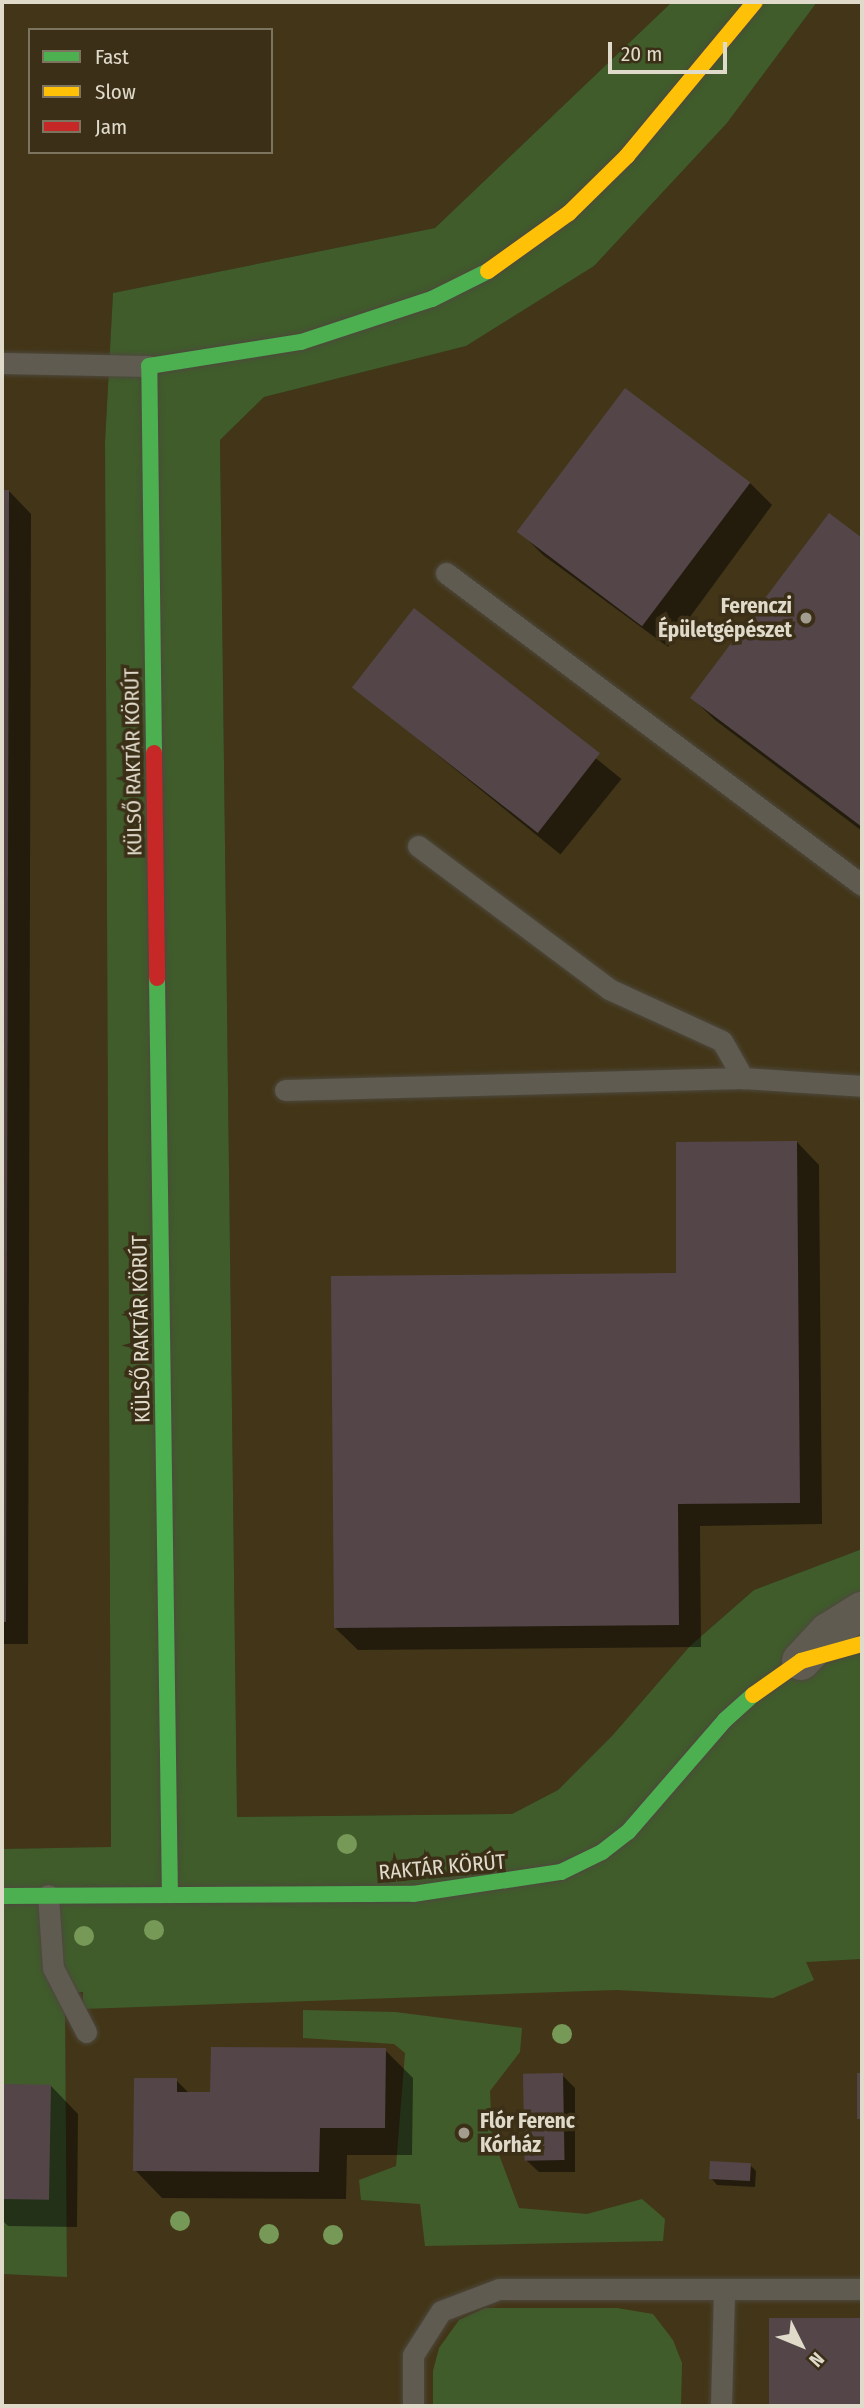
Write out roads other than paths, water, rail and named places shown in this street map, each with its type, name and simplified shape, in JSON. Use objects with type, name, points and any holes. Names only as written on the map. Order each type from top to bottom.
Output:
[{"type":"street","points":[[149,366],[301,342],[432,299],[507,261],[569,214],[627,156],[755,2]]},
{"type":"street","name":"KÜLSŐ RAKTÁR KÖRÚT","points":[[149,366],[170,1893]]},
{"type":"street","points":[[801,1661],[828,1632],[862,1611]]},
{"type":"street","name":"RAKTÁR KÖRÚT","points":[[2,1896],[49,1914],[170,1893],[413,1894],[561,1872],[602,1852],[628,1832],[725,1720],[772,1678],[801,1661],[862,1644]]},
{"type":"lane","points":[[2,363],[149,366]]},
{"type":"lane","points":[[446,573],[862,885]]},
{"type":"lane","points":[[418,846],[609,989],[722,1041],[743,1078]]},
{"type":"lane","points":[[285,1090],[743,1078],[862,1086]]},
{"type":"lane","points":[[49,1914],[53,1968],[86,2032]]},
{"type":"lane","points":[[413,2406],[413,2354],[441,2311],[499,2289],[862,2289]]},
{"type":"lane","points":[[721,2406],[724,2289]]},
{"type":"place","name":"Ferenczi Épületgépészet","points":[[806,618]]},
{"type":"place","name":"Flór Ferenc Kórház","points":[[464,2133]]}]
